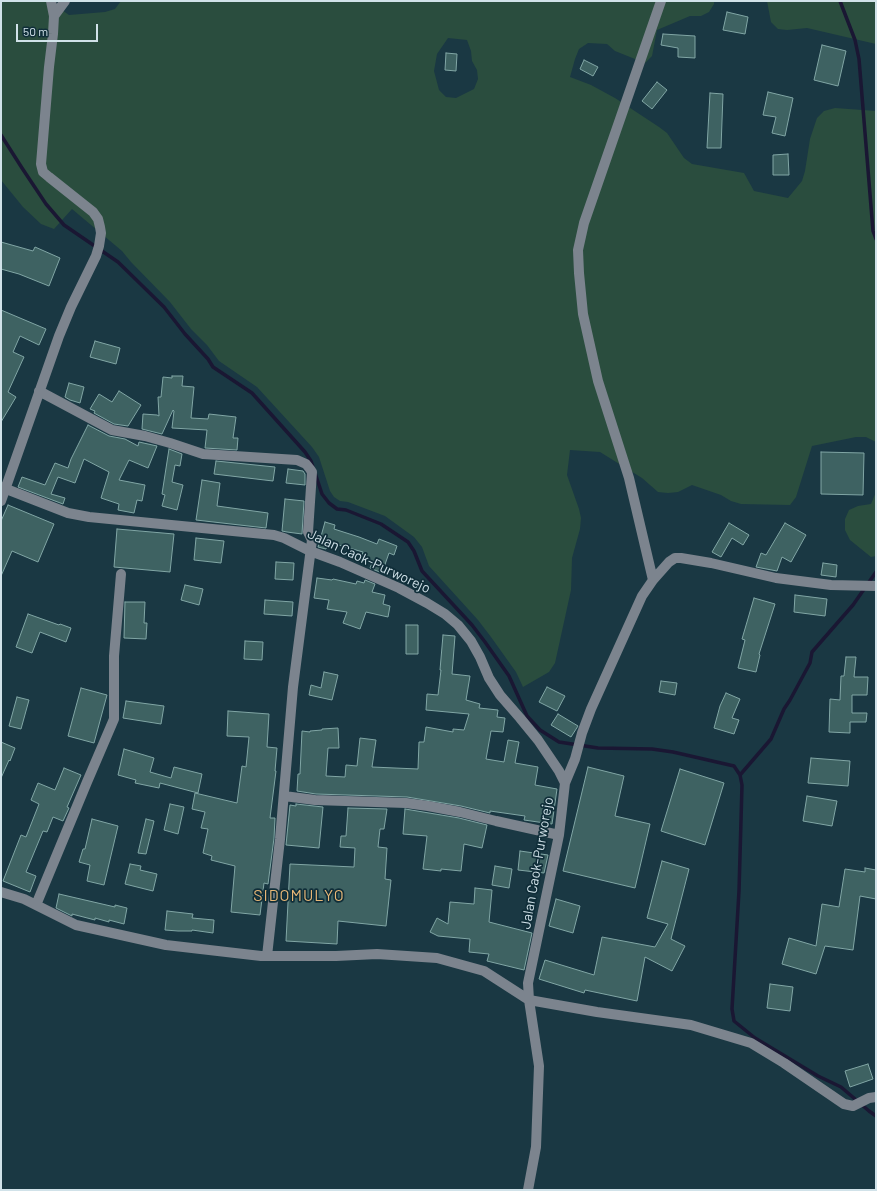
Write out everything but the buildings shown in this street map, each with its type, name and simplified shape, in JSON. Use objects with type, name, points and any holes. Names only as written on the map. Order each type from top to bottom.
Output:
[{"type":"street","points":[[1,501],[3,488],[71,307],[98,251],[100,227],[93,212],[49,178],[43,172],[41,164],[53,34],[54,16],[51,1]]},
{"type":"street","points":[[54,16],[64,1]]},
{"type":"street","points":[[653,580],[629,478],[598,381],[583,314],[578,250],[584,223],[661,1]]},
{"type":"street","points":[[39,391],[112,430],[170,442],[203,454],[297,460],[302,462],[310,469],[312,476],[308,532],[312,540],[292,687],[280,840],[267,956]]},
{"type":"street","name":"Jalan Caok-Purworejo","points":[[3,488],[51,507],[82,516],[274,535],[399,588],[427,603],[445,614],[458,625],[471,641],[489,678],[500,695],[538,740],[566,783],[559,835],[528,983],[529,1000],[539,1066],[536,1147],[528,1190]]},
{"type":"street","points":[[566,783],[591,709],[642,596],[653,580],[669,562],[675,558],[711,563],[776,578],[831,585],[876,586]]},
{"type":"street","points":[[36,905],[114,719],[114,656],[121,574]]},
{"type":"street","points":[[284,796],[315,800],[406,803],[428,806],[559,835]]},
{"type":"street","points":[[1,892],[24,899],[76,925],[166,945],[267,956],[336,956],[377,954],[437,958],[484,971],[529,1000],[597,1012],[691,1025],[751,1043],[784,1063],[844,1104],[853,1106],[872,1098]]},
{"type":"green space","points":[[1,1],[49,1],[69,15],[105,12],[115,9],[121,1],[714,1],[714,4],[709,12],[701,16],[690,16],[657,30],[652,56],[645,63],[615,51],[607,44],[588,43],[579,49],[570,77],[591,85],[615,98],[659,127],[667,133],[684,158],[692,164],[744,173],[754,191],[788,198],[802,181],[810,139],[817,118],[824,111],[835,108],[876,111],[876,442],[866,437],[856,437],[812,446],[796,497],[790,505],[741,504],[692,485],[678,492],[658,492],[642,478],[600,452],[570,450],[567,475],[581,518],[580,529],[572,558],[571,590],[555,663],[549,672],[523,687],[516,672],[478,620],[429,566],[422,547],[414,537],[385,516],[348,502],[340,501],[334,497],[330,491],[319,457],[312,447],[257,387],[219,361],[170,302],[122,251],[72,209],[54,229],[41,224],[23,207],[1,180]],"holes":[[[448,38],[467,40],[471,51],[472,61],[477,70],[478,79],[474,89],[456,98],[446,97],[439,90],[434,71],[437,54]]]},
{"type":"green space","points":[[767,1],[876,1],[876,44],[807,28],[787,30],[778,29],[771,22]]},
{"type":"green space","points":[[876,492],[876,556],[871,557],[850,540],[845,530],[845,519],[849,510],[858,506],[871,504]]},
{"type":"waterway","points":[[840,1],[855,40],[859,59],[873,231],[876,239]]},
{"type":"waterway","points":[[1,135],[46,204],[64,225],[118,262],[164,307],[213,367],[252,393],[305,452],[311,461],[322,494],[329,503],[337,509],[346,510],[381,524],[408,542],[414,551],[422,571],[472,625],[509,676],[527,716],[540,730],[559,742],[598,748],[652,749],[673,752],[734,766],[740,775],[742,785],[739,891],[732,1009],[734,1021],[755,1038],[818,1076],[841,1087],[876,1116]]},
{"type":"waterway","points":[[740,775],[771,739],[784,709],[810,663],[812,652],[853,605],[876,572]]},
{"type":"district","name":"SIDOMULYO","points":[[299,896]]}]
